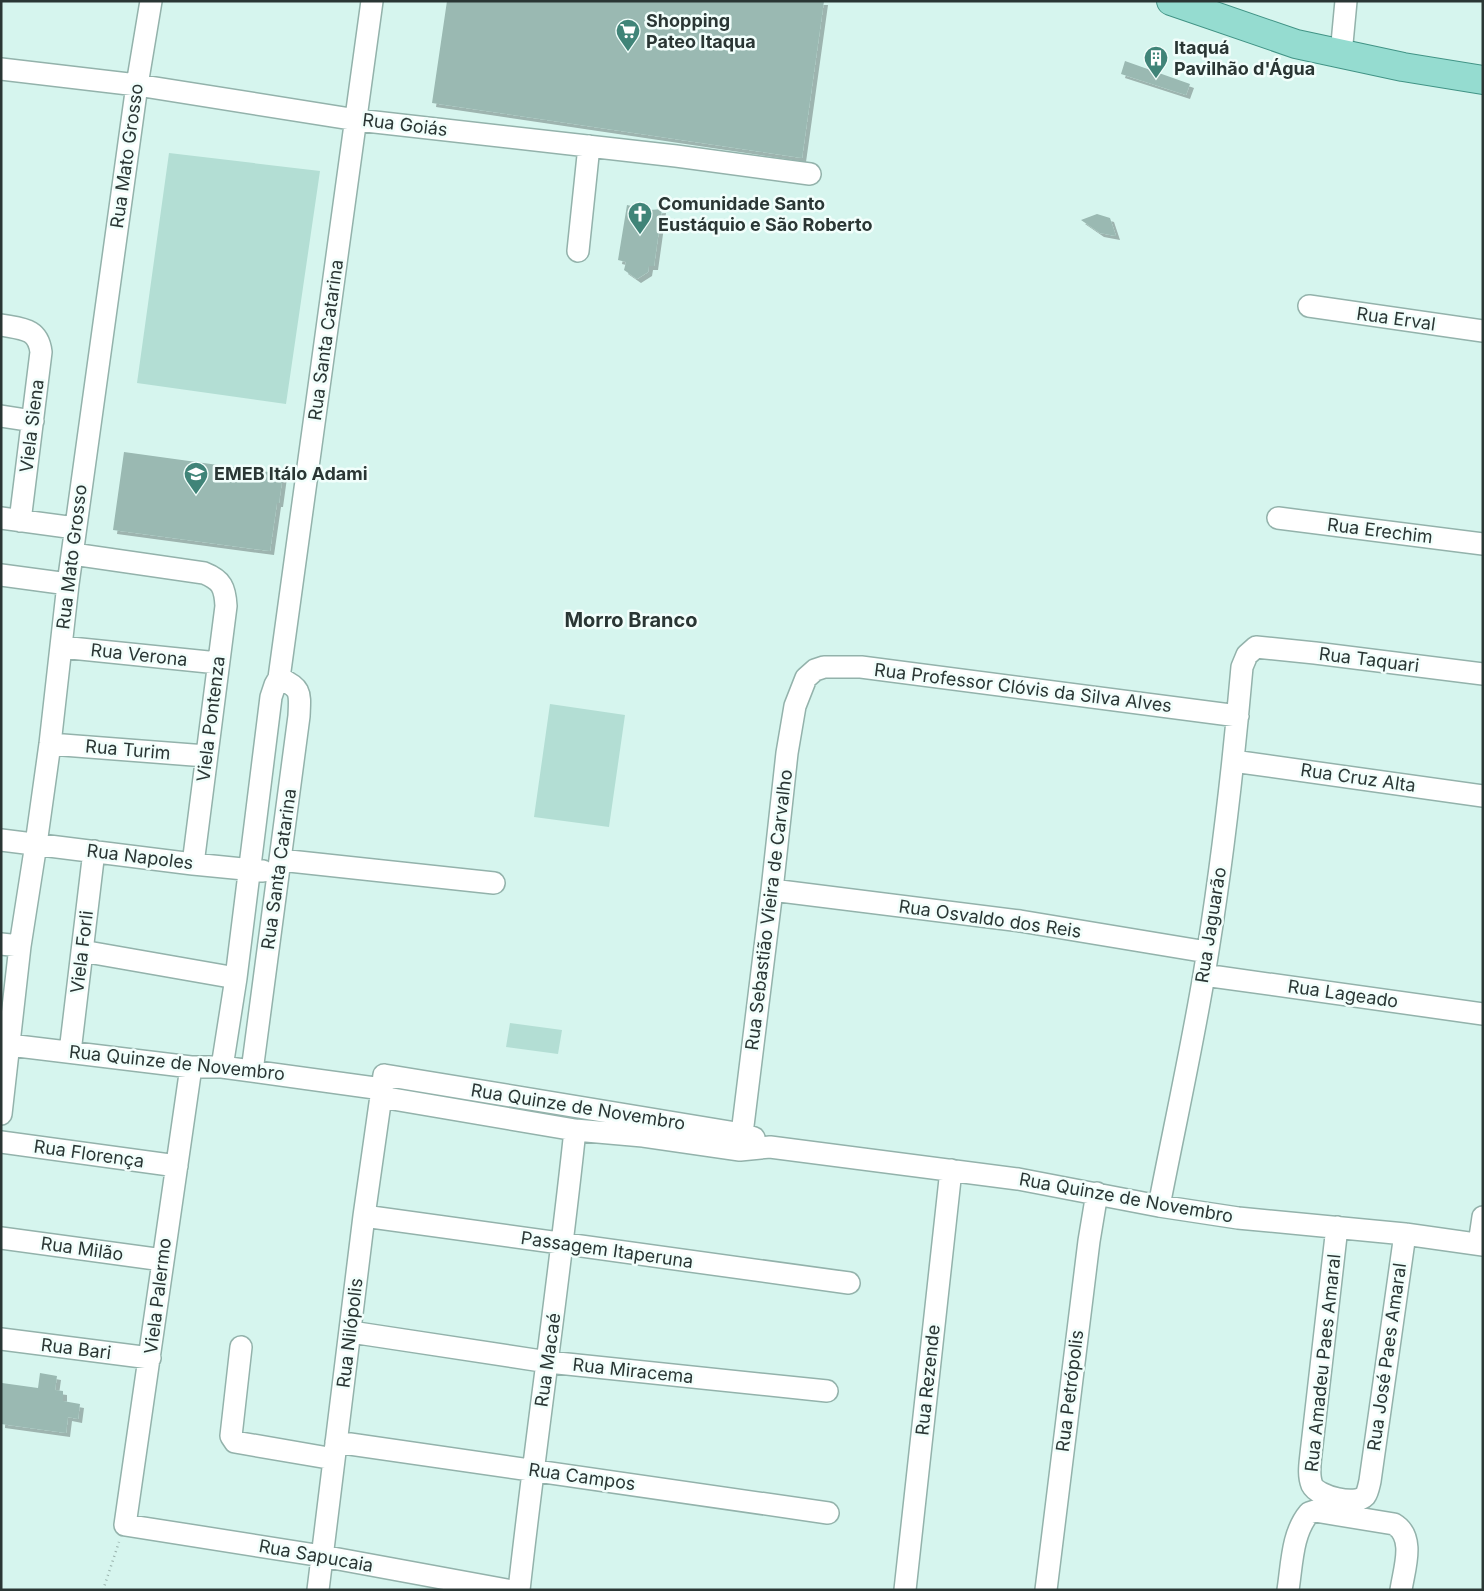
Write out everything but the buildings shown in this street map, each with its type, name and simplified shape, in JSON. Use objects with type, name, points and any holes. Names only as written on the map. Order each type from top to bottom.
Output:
[{"type":"main road","points":[[1172,1],[1296,44],[1483,80]]},
{"type":"street","name":"Rua Mato Grosso","points":[[1,1114],[11,945],[36,844],[50,744],[75,528],[137,85],[151,1]]},
{"type":"street","name":"Rua Santa Catarina","points":[[222,1067],[236,978],[271,697],[279,678],[372,1]]},
{"type":"street","points":[[1341,54],[1346,1]]},
{"type":"street","name":"Rua Goiás","points":[[1,69],[137,85],[357,120],[589,146],[810,174]]},
{"type":"street","points":[[578,251],[589,146]]},
{"type":"street","name":"Rua Erval","points":[[1310,306],[1483,331]]},
{"type":"street","name":"Viela Siena","points":[[1,325],[34,333],[39,340],[42,352],[33,421],[11,519]]},
{"type":"street","points":[[1,416],[33,421]]},
{"type":"street","name":"Rua Erechim","points":[[1278,518],[1483,544]]},
{"type":"street","points":[[11,519],[75,528]]},
{"type":"street","name":"Viela Pontenza","points":[[73,554],[191,571],[213,577],[223,589],[226,606],[193,864]]},
{"type":"street","points":[[1,575],[68,584]]},
{"type":"street","name":"Rua Verona","points":[[61,647],[218,663]]},
{"type":"street","name":"Rua Taquari","points":[[1256,647],[1483,674]]},
{"type":"street","name":"Rua Jaguarão","points":[[1159,1206],[1204,976],[1219,876],[1242,666],[1247,655],[1256,647]]},
{"type":"street","name":"Rua Professor Clóvis da Silva Alves","points":[[810,673],[824,667],[861,667],[1238,716]]},
{"type":"street","name":"Rua Sebastião Vieira de Carvalho","points":[[741,1142],[787,753],[795,706],[801,687],[810,673]]},
{"type":"street","name":"Rua Santa Catarina","points":[[252,1071],[300,699],[293,684],[279,678]]},
{"type":"street","name":"Rua Turim","points":[[50,744],[206,756]]},
{"type":"street","name":"Rua Cruz Alta","points":[[1233,761],[1483,796]]},
{"type":"street","name":"Rua Napoles","points":[[1,840],[250,870],[279,866],[494,884]]},
{"type":"street","name":"Viela Forli","points":[[70,1052],[94,851]]},
{"type":"street","name":"Rua Osvaldo dos Reis","points":[[772,890],[1020,921],[1207,952]]},
{"type":"street","points":[[82,951],[236,978]]},
{"type":"street","name":"Rua Lageado","points":[[1204,976],[1483,1014]]},
{"type":"street","name":"Rua Quinze de Novembro","points":[[5,1044],[191,1067],[222,1067],[382,1087],[554,1103],[770,1147],[1018,1179],[1159,1206],[1238,1218],[1405,1234],[1481,1244]]},
{"type":"street","name":"Viela Palermo","points":[[125,1525],[191,1067]]},
{"type":"street","name":"Rua Quinze de Novembro","points":[[382,1087],[575,1130],[741,1142]]},
{"type":"street","name":"Rua Nilópolis","points":[[318,1590],[364,1216],[382,1087]]},
{"type":"street","points":[[551,1125],[554,1103]]},
{"type":"street","name":"Rua Macaé","points":[[519,1590],[532,1470],[563,1244],[575,1130]]},
{"type":"street","name":"Rua Florença","points":[[1,1142],[176,1166]]},
{"type":"street","name":"Rua Rezende","points":[[905,1590],[951,1170]]},
{"type":"street","name":"Rua Petrópolis","points":[[1046,1590],[1086,1259],[1097,1193]]},
{"type":"street","name":"Passagem Itaperuna","points":[[364,1216],[849,1283]]},
{"type":"street","points":[[1481,1244],[1483,1218]]},
{"type":"street","name":"Rua Amadeu Paes Amaral","points":[[1338,1227],[1311,1454],[1310,1477],[1315,1490],[1321,1494],[1355,1500],[1360,1500],[1366,1494],[1370,1481]]},
{"type":"street","name":"Rua José Paes Amaral","points":[[1370,1481],[1405,1234]]},
{"type":"street","name":"Rua Milão","points":[[1,1238],[163,1260]]},
{"type":"street","name":"Rua Miracema","points":[[350,1332],[548,1362],[827,1391]]},
{"type":"street","name":"Rua Bari","points":[[1,1339],[150,1358]]},
{"type":"street","name":"Rua Campos","points":[[241,1347],[231,1436],[234,1442],[532,1470],[828,1513]]},
{"type":"street","points":[[1288,1590],[1296,1538],[1305,1517],[1309,1512],[1315,1511],[1394,1524],[1400,1527],[1406,1539],[1407,1547],[1401,1590]]},
{"type":"street","name":"Rua Sapucaia","points":[[125,1525],[322,1556],[507,1590]]},
{"type":"path","points":[[103,1590],[125,1525]]},
{"type":"green space","points":[[169,153],[320,171],[286,404],[137,383]]},
{"type":"green space","points":[[550,704],[625,715],[609,827],[534,817]]},
{"type":"green space","points":[[510,1023],[562,1030],[558,1054],[506,1047]]},
{"type":"place","name":"Shopping Pateo Itaqua","points":[[628,52]]},
{"type":"place","name":"Itaquá Pavilhão d'Água","points":[[1156,79]]},
{"type":"place","name":"Comunidade Santo Eustáquio e São Roberto","points":[[640,235]]},
{"type":"place","name":"EMEB Itálo Adami","points":[[196,495]]},
{"type":"district","name":"Morro Branco","points":[[631,620]]}]
